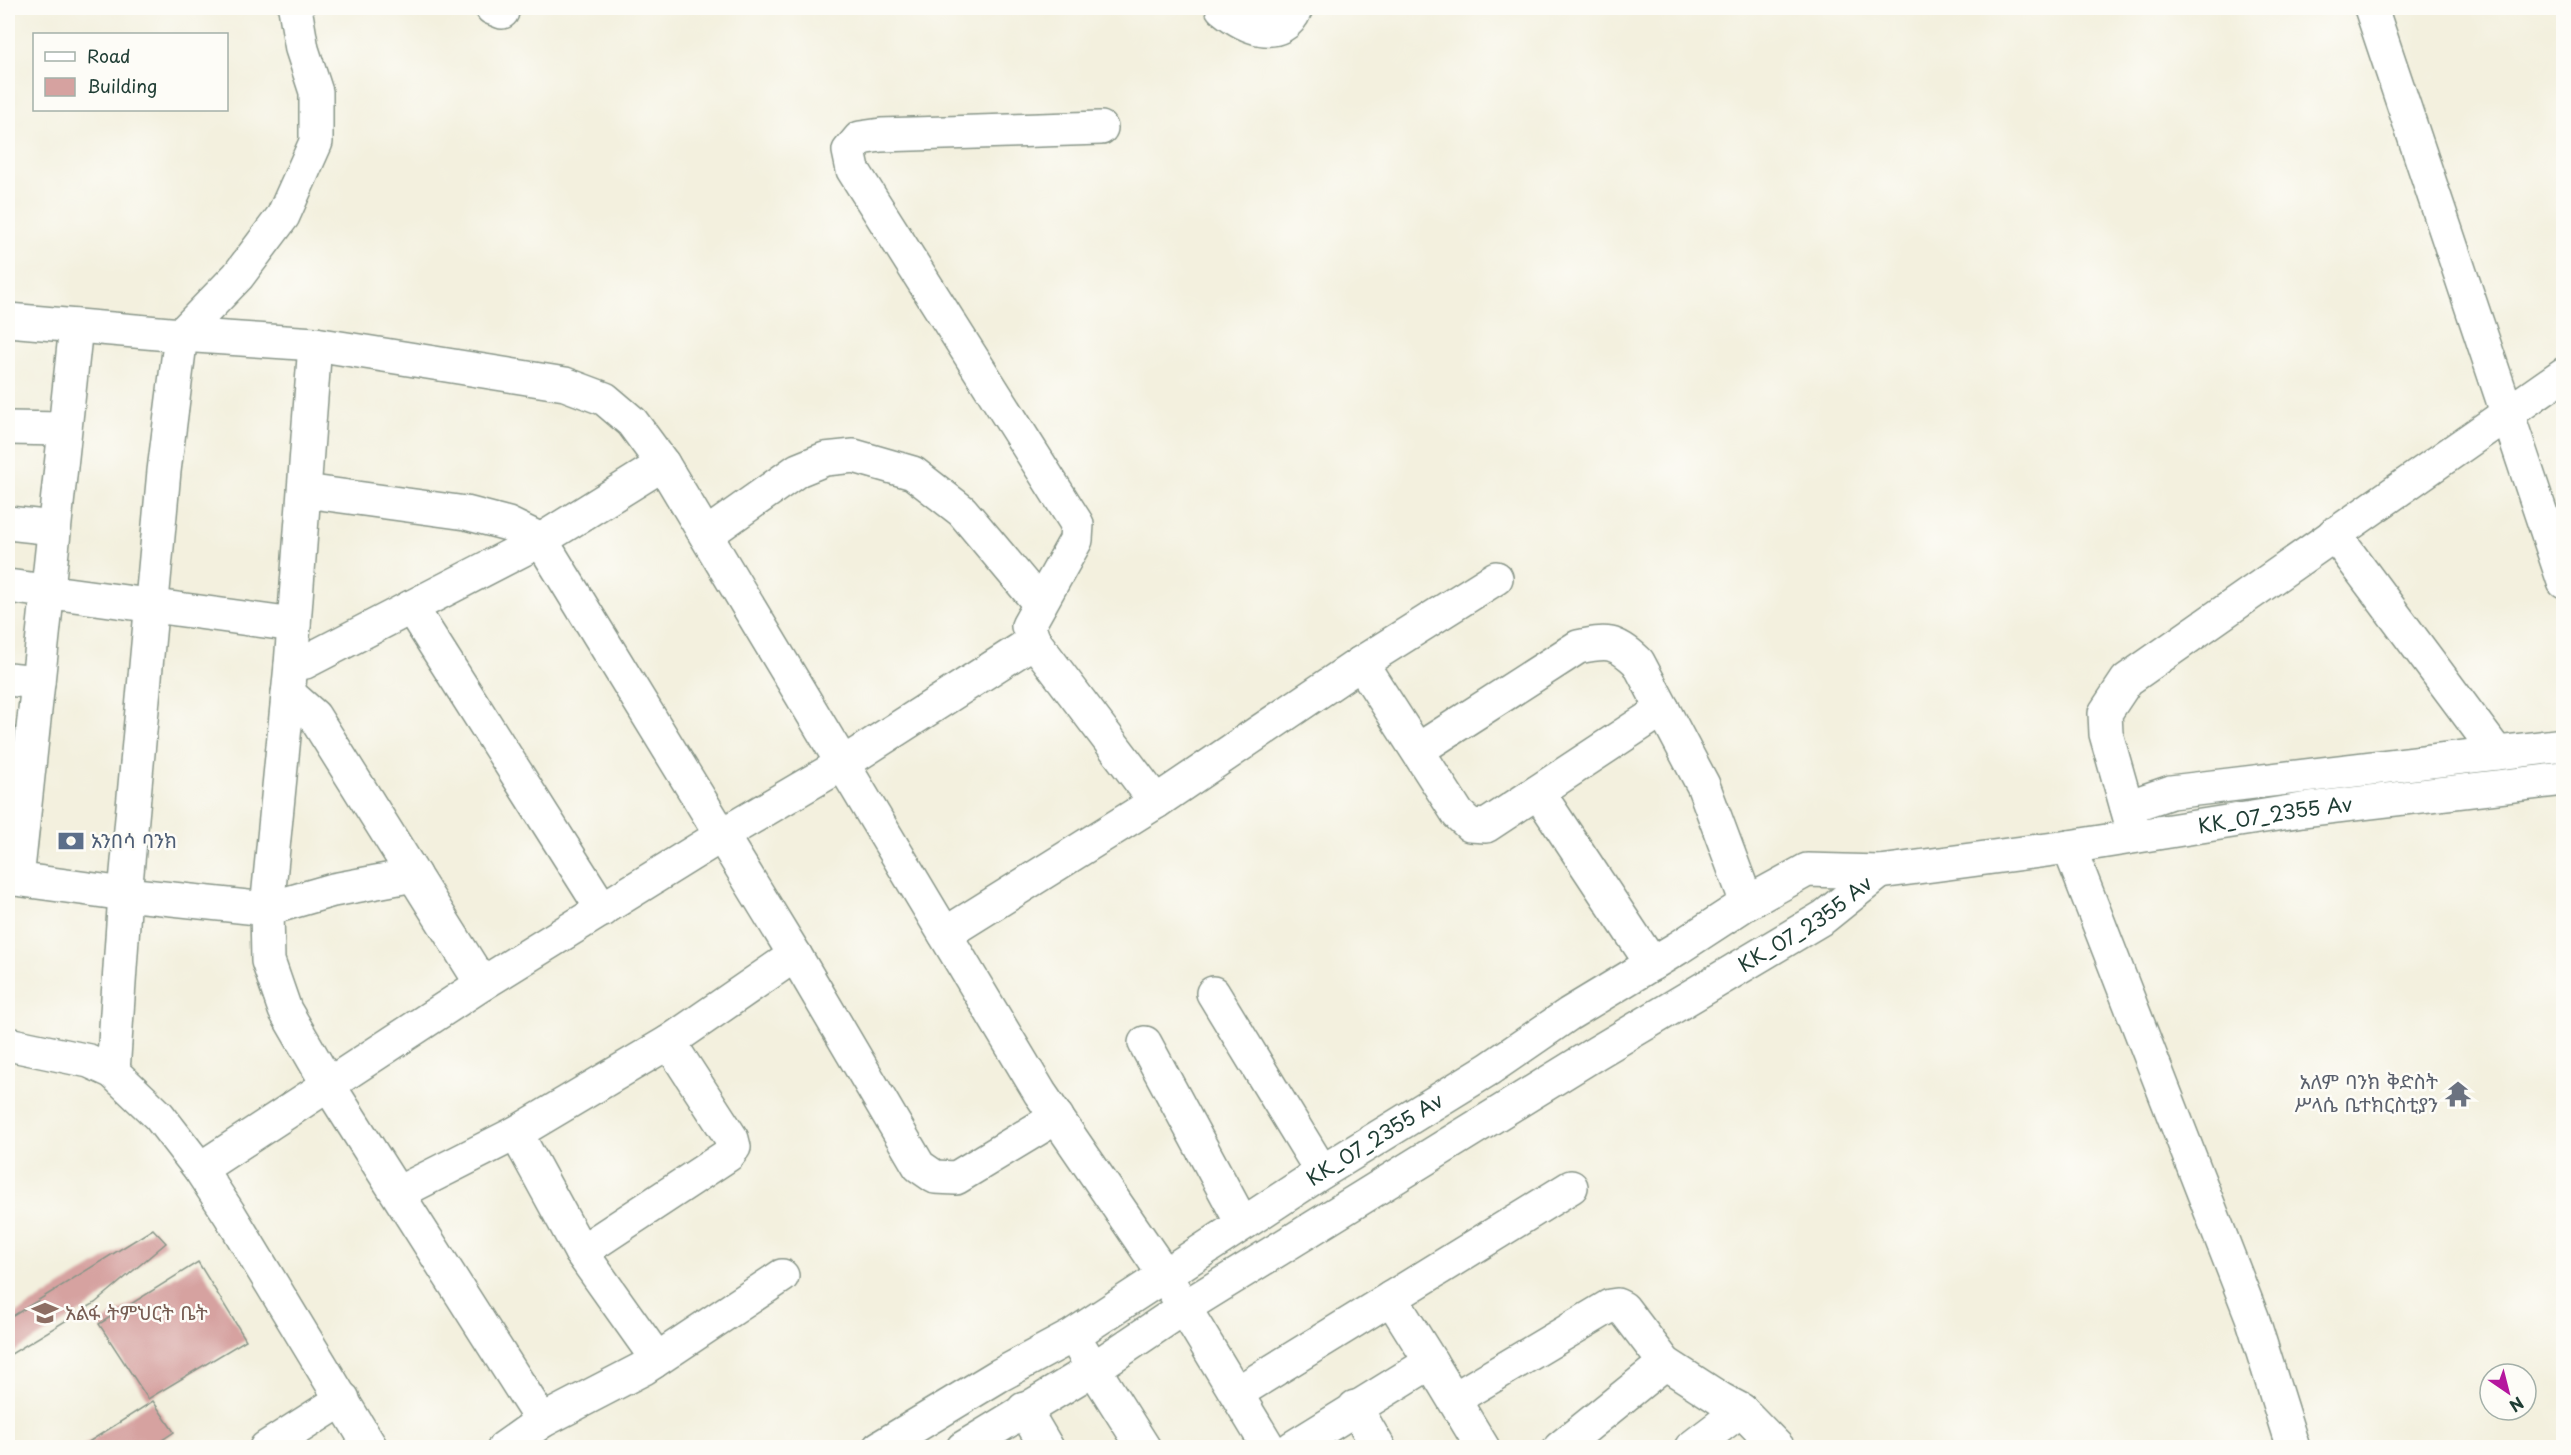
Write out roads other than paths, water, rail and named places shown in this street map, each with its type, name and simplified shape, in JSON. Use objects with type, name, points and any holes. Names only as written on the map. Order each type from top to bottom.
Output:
[{"type":"street","points":[[113,1072],[125,894],[164,471],[181,335],[238,276],[283,216],[316,142],[316,92],[302,49],[295,8]]},
{"type":"street","points":[[1222,8],[1239,21],[1259,30],[1281,26],[1292,16],[1296,8]]},
{"type":"street","points":[[2371,8],[2564,582]]},
{"type":"street","points":[[1101,128],[881,135],[860,138],[849,152],[853,170],[1077,524],[1076,540],[1028,626],[1034,641],[1156,802]]},
{"type":"street","points":[[8,320],[315,344],[565,384],[605,399],[632,422],[663,464],[1057,1118],[1164,1274],[1269,1448]]},
{"type":"street","points":[[76,326],[47,592],[23,680],[12,878],[125,894],[267,909],[333,890],[414,875]]},
{"type":"street","points":[[315,344],[294,625],[267,909],[268,961],[285,1010],[328,1086],[542,1421]]},
{"type":"street","points":[[2564,374],[2127,680],[2105,713],[2106,734],[2131,822],[2171,792],[2564,745]]},
{"type":"street","points":[[8,428],[63,429]]},
{"type":"street","points":[[706,535],[798,470],[825,459],[854,456],[913,473],[963,511],[1040,604]]},
{"type":"street","points":[[289,679],[305,662],[541,540],[663,464]]},
{"type":"street","points":[[304,491],[466,513],[507,524],[541,540],[722,835],[919,1166],[935,1177],[956,1178],[1057,1118]]},
{"type":"street","points":[[8,523],[54,528]]},
{"type":"street","points":[[2334,534],[2497,753]]},
{"type":"street","points":[[945,934],[1156,802],[1361,663],[1496,578]]},
{"type":"street","points":[[8,586],[294,625]]},
{"type":"street","points":[[411,607],[603,910]]},
{"type":"street","points":[[200,1169],[482,984],[722,835],[844,763],[1034,641]]},
{"type":"street","points":[[1418,750],[1578,647],[1603,642],[1624,649],[1638,662],[1703,785],[1747,903]]},
{"type":"street","points":[[1361,663],[1458,814],[1470,825],[1486,826],[1663,709]]},
{"type":"street","points":[[289,679],[482,984]]},
{"type":"street","name":"KK_07_2355 Av","points":[[879,1448],[998,1376],[1072,1336],[1242,1223],[1489,1069],[1569,1014],[1747,903],[1808,870],[1880,872],[2069,847],[2131,822],[2302,810],[2564,779]]},
{"type":"street","points":[[1538,792],[1652,964]]},
{"type":"street","points":[[2069,847],[2252,1317],[2293,1448]]},
{"type":"street","name":"KK_07_2355 Av","points":[[963,1448],[1024,1409],[1094,1369],[1185,1307],[1614,1041],[1824,916],[1880,872]]},
{"type":"street","points":[[398,1193],[516,1133],[669,1042],[795,956]]},
{"type":"street","points":[[1213,993],[1322,1172]]},
{"type":"street","points":[[581,1252],[728,1155],[734,1148],[732,1139],[669,1042]]},
{"type":"street","points":[[1145,1043],[1242,1223]]},
{"type":"street","points":[[8,1044],[89,1061],[113,1072],[159,1116],[200,1169],[371,1448]]},
{"type":"street","points":[[516,1133],[581,1252],[652,1352],[653,1362]]},
{"type":"street","points":[[1237,1394],[1571,1187]]},
{"type":"street","points":[[504,1448],[542,1421],[645,1368],[782,1276]]},
{"type":"street","points":[[1392,1298],[1483,1448]]},
{"type":"street","points":[[1454,1399],[1610,1306],[1617,1305],[1623,1308],[1665,1363],[1741,1410],[1778,1448]]},
{"type":"street","points":[[1072,1336],[1144,1448]]},
{"type":"street","points":[[1292,1448],[1431,1362]]},
{"type":"street","points":[[1560,1448],[1665,1363]]},
{"type":"street","points":[[266,1448],[343,1399]]},
{"type":"street","points":[[1355,1407],[1379,1448]]},
{"type":"street","points":[[1024,1409],[1047,1448]]},
{"type":"street","points":[[1691,1448],[1741,1410]]},
{"type":"place","name":"አንበሳ ባንክ","points":[[71,841]]},
{"type":"place","name":"አለም ባንክ ቅድስት ሥላሴ ቤተክርስቲያን","points":[[2458,1094]]},
{"type":"place","name":"አልፋ ትምህርት ቤት","points":[[45,1313]]}]
